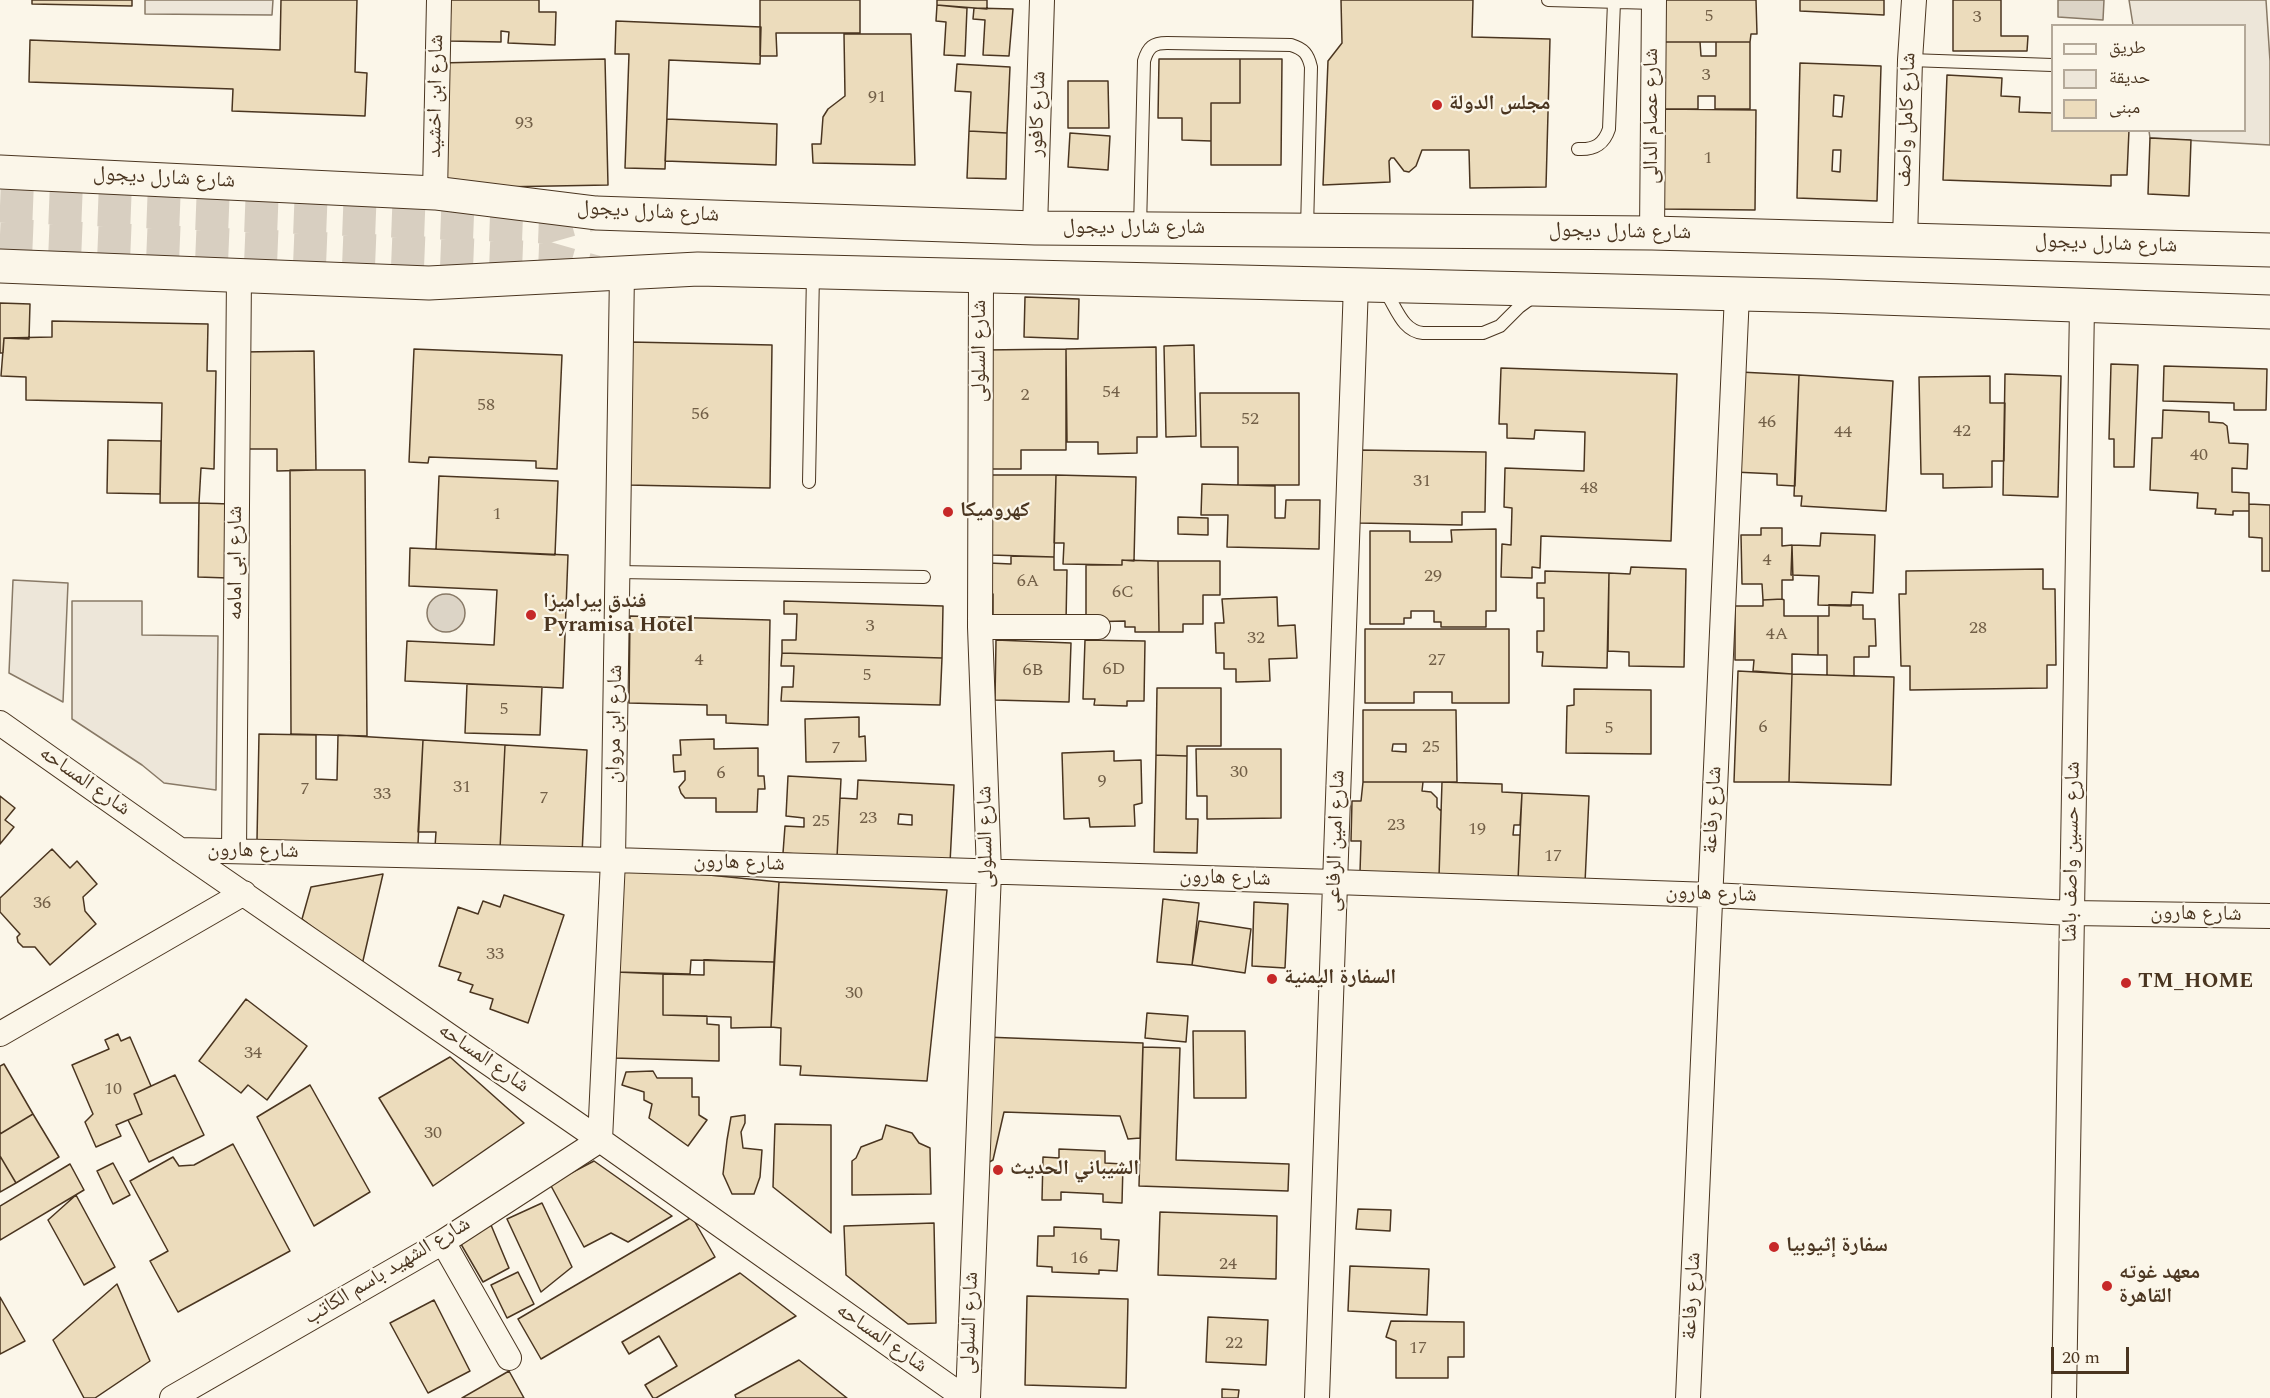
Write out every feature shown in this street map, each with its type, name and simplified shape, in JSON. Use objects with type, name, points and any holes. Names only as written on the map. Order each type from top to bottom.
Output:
[{"type":"main road","name":"شارع شارل ديجول","points":[[0,172],[435,193],[596,213],[1035,228],[1652,232],[2270,250]]},
{"type":"main road","points":[[0,266],[429,283],[698,269],[1737,294],[2270,312]]},
{"type":"street","name":"شارع ابن اخشيد","points":[[435,193],[439,0]]},
{"type":"street","name":"شارع كافور","points":[[1035,228],[1042,0]]},
{"type":"street","name":"شارع كامل واصف","points":[[1905,240],[1914,0]]},
{"type":"street","name":"شارع عصام الدالى","points":[[1652,232],[1654,2]]},
{"type":"street","name":"شارع ابن مروان","points":[[600,1140],[613,860],[622,272]]},
{"type":"street","name":"شارع ابى امامه","points":[[234,851],[239,275]]},
{"type":"street","name":"شارع السلولى","points":[[967,1398],[989,872],[980,627],[981,276]]},
{"type":"street","name":"شارع امين الرفاعى","points":[[1317,1398],[1335,882],[1368,284]]},
{"type":"street","name":"شارع رفاعة","points":[[1688,1398],[1737,294]]},
{"type":"street","name":"شارع حسين واصف باشا","points":[[2064,1398],[2082,306]]},
{"type":"street","points":[[980,627],[1098,627]]},
{"type":"street","name":"شارع المساحه","points":[[0,723],[967,1398]]},
{"type":"street","name":"شارع هارون","points":[[180,850],[613,860],[1335,882],[1711,895],[2072,912],[2270,916]]},
{"type":"street","points":[[0,1034],[244,893]]},
{"type":"street","name":"شارع الشهيد باسم الكاتب","points":[[172,1398],[442,1242],[600,1140]]},
{"type":"street","points":[[442,1242],[509,1358]]},
{"type":"lane","points":[[1548,0],[1654,2]]},
{"type":"lane","points":[[1578,148],[1589,150],[1598,146],[1606,138],[1609,129],[1614,2]]},
{"type":"lane","points":[[1140,229],[1144,61],[1147,50],[1156,43],[1167,43],[1291,45],[1301,48],[1309,56],[1311,67],[1307,230]]},
{"type":"lane","points":[[1910,60],[2051,65]]},
{"type":"lane","points":[[809,482],[813,273]]},
{"type":"lane","points":[[1368,284],[1396,307],[1406,327],[1414,332],[1423,333],[1492,331],[1532,297],[1548,289]]},
{"type":"lane","points":[[618,572],[924,577]]},
{"type":"green space","points":[[145,0],[273,0],[272,15],[145,14]]},
{"type":"green space","points":[[2129,0],[2266,0],[2270,61],[2270,145],[2150,138],[2149,132],[2246,132],[2246,24],[2133,24]]},
{"type":"green space","points":[[13,580],[68,583],[63,702],[9,673]]},
{"type":"green space","points":[[72,601],[142,601],[142,635],[218,636],[216,790],[164,783],[142,765],[72,719]]},
{"type":"shaded area","points":[[2058,0],[2104,0],[2103,20],[2058,17]]},
{"type":"shaded area","points":[[446,594],[459,600],[465,613],[459,626],[446,632],[433,626],[427,613],[433,600]]},
{"type":"building","points":[[32,0],[132,0],[132,6],[32,4]]},
{"type":"building","points":[[281,0],[357,0],[355,72],[367,73],[365,116],[232,111],[233,89],[29,82],[30,40],[280,50]]},
{"type":"building","points":[[451,0],[539,0],[539,12],[556,12],[555,45],[508,43],[509,32],[501,31],[501,42],[449,41]]},
{"type":"building","points":[[760,0],[860,0],[860,33],[776,33],[777,56],[760,56]]},
{"type":"building","points":[[937,0],[987,0],[987,9],[937,5]]},
{"type":"building","name":"مجلس الدولة","points":[[1341,0],[1473,0],[1472,37],[1550,39],[1546,187],[1470,188],[1469,150],[1422,150],[1416,166],[1409,172],[1404,171],[1394,158],[1391,158],[1389,161],[1390,182],[1323,185],[1328,61],[1342,43]]},
{"type":"building","points":[[1662,0],[1756,0],[1757,34],[1751,34],[1750,42],[1661,42]]},
{"type":"building","points":[[1800,0],[1884,0],[1884,15],[1800,11]]},
{"type":"building","points":[[1953,0],[2001,0],[2001,36],[2028,36],[2027,51],[1953,51]]},
{"type":"building","points":[[937,5],[967,8],[965,56],[944,55],[946,22],[936,21]]},
{"type":"building","points":[[974,8],[1013,9],[1009,56],[983,55],[985,20],[973,19]]},
{"type":"building","points":[[616,21],[761,27],[760,64],[669,60],[665,169],[625,168],[629,54],[615,54]]},
{"type":"building","points":[[844,34],[911,34],[915,165],[813,163],[812,144],[821,144],[823,117],[828,109],[845,96]]},
{"type":"building","points":[[1661,42],[1700,42],[1701,56],[1716,56],[1716,42],[1750,42],[1750,109],[1715,109],[1715,96],[1698,96],[1698,109],[1661,109]]},
{"type":"building","points":[[605,59],[608,185],[443,188],[440,63]]},
{"type":"building","points":[[1159,59],[1240,59],[1240,103],[1211,103],[1211,141],[1182,140],[1182,118],[1158,118]]},
{"type":"building","points":[[1240,59],[1282,59],[1281,165],[1211,165],[1211,103],[1240,103]]},
{"type":"building","points":[[1800,63],[1881,66],[1877,201],[1797,198]],"holes":[[[1834,95],[1844,96],[1842,117],[1833,116]],[[1833,150],[1841,150],[1840,172],[1832,171]]]},
{"type":"building","points":[[957,64],[1010,67],[1007,133],[969,131],[971,92],[955,91]]},
{"type":"building","points":[[1947,75],[2002,78],[2001,96],[2020,97],[2019,112],[2051,113],[2051,132],[2129,132],[2127,175],[2111,175],[2111,186],[1943,180]]},
{"type":"building","points":[[1068,81],[1108,81],[1109,128],[1068,128]]},
{"type":"building","points":[[1661,109],[1756,110],[1755,210],[1661,209]]},
{"type":"building","points":[[667,119],[777,124],[776,165],[665,161]]},
{"type":"building","points":[[969,131],[1007,133],[1006,179],[967,178]]},
{"type":"building","points":[[1070,133],[1110,136],[1108,170],[1068,167]]},
{"type":"building","points":[[2150,138],[2191,140],[2189,196],[2148,194]]},
{"type":"building","points":[[1025,297],[1079,299],[1078,339],[1024,337]]},
{"type":"building","points":[[0,303],[30,304],[29,339],[4,338],[3,353],[0,353]]},
{"type":"building","points":[[52,321],[208,324],[207,371],[216,371],[214,469],[201,468],[199,503],[160,503],[162,403],[26,400],[26,377],[1,376],[4,338],[52,337]]},
{"type":"building","points":[[630,342],[772,345],[770,488],[627,485]]},
{"type":"building","points":[[1194,345],[1196,436],[1166,437],[1164,346]]},
{"type":"building","points":[[1156,347],[1157,437],[1137,437],[1137,453],[1098,454],[1098,442],[1067,442],[1066,349]]},
{"type":"building","points":[[414,349],[562,355],[557,469],[536,468],[536,461],[429,457],[428,463],[409,462]]},
{"type":"building","points":[[1066,349],[1066,450],[1021,450],[1021,469],[989,469],[984,350]]},
{"type":"building","points":[[314,351],[316,470],[277,471],[277,449],[243,449],[242,352]]},
{"type":"building","points":[[2111,364],[2138,365],[2134,467],[2114,467],[2114,439],[2109,439]]},
{"type":"building","points":[[2164,366],[2267,369],[2266,410],[2234,410],[2234,403],[2163,401]]},
{"type":"building","points":[[1501,368],[1677,374],[1671,541],[1541,536],[1540,568],[1532,567],[1532,578],[1501,577],[1502,544],[1511,545],[1512,508],[1504,507],[1505,468],[1584,471],[1585,432],[1535,430],[1534,439],[1507,438],[1507,424],[1499,424]]},
{"type":"building","points":[[1740,372],[1799,375],[1795,486],[1777,485],[1777,474],[1734,472]]},
{"type":"building","points":[[2005,374],[2061,376],[2058,497],[2003,495]]},
{"type":"building","points":[[1799,375],[1893,381],[1886,511],[1801,506],[1802,496],[1794,496]]},
{"type":"building","points":[[1990,376],[1990,403],[2005,403],[2004,461],[1992,461],[1992,487],[1943,488],[1943,474],[1921,474],[1919,377]]},
{"type":"building","points":[[1200,393],[1299,393],[1299,485],[1238,485],[1238,447],[1201,447]]},
{"type":"building","points":[[2163,410],[2209,412],[2209,422],[2223,423],[2227,426],[2229,443],[2248,444],[2247,469],[2232,468],[2232,492],[2249,493],[2249,511],[2233,511],[2233,515],[2215,514],[2216,509],[2197,508],[2198,493],[2150,490],[2152,438],[2162,438]]},
{"type":"building","points":[[108,440],[161,441],[160,494],[107,493]]},
{"type":"building","points":[[1359,450],[1486,452],[1485,512],[1462,512],[1462,525],[1358,523]]},
{"type":"building","points":[[290,470],[365,470],[367,736],[291,734]]},
{"type":"building","points":[[992,475],[1056,475],[1054,557],[991,555]]},
{"type":"building","points":[[1056,475],[1136,477],[1134,561],[1122,560],[1122,565],[1063,564],[1064,543],[1054,543]]},
{"type":"building","points":[[439,476],[558,481],[555,555],[436,549]]},
{"type":"building","points":[[1202,484],[1275,486],[1275,518],[1285,518],[1286,500],[1320,500],[1319,549],[1227,547],[1228,515],[1201,515]]},
{"type":"building","points":[[199,503],[230,504],[228,578],[198,577]]},
{"type":"building","points":[[2249,504],[2270,505],[2270,571],[2262,571],[2262,538],[2249,537]]},
{"type":"building","points":[[1178,517],[1208,518],[1208,535],[1178,534]]},
{"type":"building","points":[[1761,528],[1782,528],[1782,546],[1792,545],[1793,580],[1782,580],[1782,599],[1763,600],[1762,584],[1742,584],[1741,535],[1761,535]]},
{"type":"building","points":[[1496,529],[1496,611],[1486,611],[1486,627],[1441,627],[1441,622],[1434,622],[1434,611],[1411,611],[1411,618],[1404,618],[1404,624],[1370,624],[1370,531],[1410,531],[1410,542],[1452,542],[1451,530]]},
{"type":"building","points":[[1821,533],[1875,535],[1873,593],[1852,592],[1851,606],[1818,605],[1819,576],[1791,575],[1792,545],[1820,546]]},
{"type":"building","name":"فندق بيراميزا Pyramisa Hotel","points":[[410,548],[568,555],[563,688],[405,681],[407,641],[494,645],[497,590],[409,586]]},
{"type":"building","points":[[1011,556],[1054,557],[1054,570],[1067,570],[1066,622],[993,621],[993,594],[989,594],[989,563],[1011,564]]},
{"type":"building","points":[[1122,560],[1158,561],[1159,632],[1135,632],[1135,627],[1125,627],[1125,621],[1086,622],[1086,565],[1122,565]]},
{"type":"building","points":[[1158,561],[1220,561],[1220,595],[1203,595],[1203,624],[1183,624],[1183,632],[1159,632]]},
{"type":"building","points":[[1631,567],[1686,569],[1684,667],[1629,666],[1629,652],[1608,651],[1609,573],[1630,574]]},
{"type":"building","points":[[2043,569],[2043,589],[2055,589],[2056,665],[2047,665],[2047,688],[1910,690],[1910,666],[1901,666],[1899,594],[1906,594],[1906,571]]},
{"type":"building","points":[[1545,571],[1609,573],[1607,668],[1542,666],[1543,652],[1537,652],[1537,631],[1544,631],[1544,598],[1537,598],[1537,583],[1545,583]]},
{"type":"building","points":[[1277,597],[1278,626],[1295,625],[1297,658],[1269,659],[1270,681],[1236,682],[1236,669],[1224,669],[1224,653],[1216,653],[1215,623],[1224,623],[1222,599]]},
{"type":"building","points":[[1763,600],[1784,600],[1784,616],[1818,616],[1818,655],[1792,654],[1792,674],[1753,671],[1754,660],[1735,660],[1735,606],[1763,606]]},
{"type":"building","points":[[784,601],[943,606],[942,658],[782,653],[782,640],[796,640],[797,614],[784,614]]},
{"type":"building","points":[[1829,605],[1863,605],[1863,619],[1875,619],[1876,646],[1869,646],[1869,657],[1854,657],[1854,676],[1827,675],[1827,655],[1818,655],[1818,616],[1829,616]]},
{"type":"building","points":[[630,616],[770,620],[768,725],[726,723],[726,715],[707,715],[707,705],[629,703]]},
{"type":"building","points":[[1365,629],[1509,629],[1509,703],[1452,703],[1452,692],[1414,692],[1414,703],[1365,703]]},
{"type":"building","points":[[996,640],[1071,643],[1069,702],[995,700]]},
{"type":"building","points":[[1085,640],[1145,641],[1144,701],[1127,701],[1127,706],[1094,705],[1095,699],[1083,699]]},
{"type":"building","points":[[782,653],[942,658],[940,705],[781,701],[782,687],[793,687],[794,666],[781,666]]},
{"type":"building","points":[[1738,671],[1792,674],[1789,782],[1734,782]]},
{"type":"building","points":[[1792,674],[1894,677],[1891,785],[1789,782]]},
{"type":"building","points":[[467,684],[542,687],[540,735],[465,733]]},
{"type":"building","points":[[1157,688],[1221,688],[1221,746],[1187,746],[1187,756],[1156,755]]},
{"type":"building","points":[[1574,689],[1651,690],[1651,754],[1566,753],[1567,706],[1574,705]]},
{"type":"building","points":[[1363,710],[1456,710],[1457,782],[1363,782]],"holes":[[[1393,744],[1406,744],[1406,752],[1392,751]]]},
{"type":"building","points":[[859,717],[859,737],[865,736],[866,761],[806,762],[805,719]]},
{"type":"building","points":[[259,734],[316,735],[316,779],[337,780],[338,735],[423,740],[418,844],[257,840]]},
{"type":"building","points":[[714,739],[714,749],[758,748],[758,776],[764,776],[765,789],[758,789],[757,812],[716,812],[716,798],[685,798],[681,793],[679,787],[685,780],[685,771],[674,772],[673,755],[681,755],[680,740]]},
{"type":"building","points":[[423,740],[505,745],[500,849],[435,847],[436,832],[418,832]]},
{"type":"building","points":[[505,745],[587,750],[582,854],[500,849]]},
{"type":"building","points":[[1196,749],[1281,749],[1281,818],[1207,819],[1207,796],[1197,796]]},
{"type":"building","points":[[1114,751],[1114,761],[1141,760],[1142,803],[1134,805],[1135,826],[1090,827],[1089,818],[1064,819],[1062,753]]},
{"type":"building","points":[[1156,755],[1187,756],[1186,819],[1198,819],[1197,853],[1154,852]]},
{"type":"building","points":[[788,776],[841,779],[837,857],[783,853],[785,826],[804,827],[804,818],[786,816]]},
{"type":"building","points":[[858,780],[954,785],[950,863],[837,857],[840,798],[857,799]],"holes":[[[899,814],[912,815],[912,825],[898,824]]]},
{"type":"building","points":[[1363,782],[1423,782],[1422,791],[1431,792],[1437,798],[1437,807],[1441,811],[1439,877],[1360,872],[1361,841],[1351,841],[1352,801],[1361,801]]},
{"type":"building","points":[[1442,782],[1502,784],[1502,792],[1522,793],[1520,825],[1514,825],[1513,835],[1520,835],[1518,880],[1439,877]]},
{"type":"building","points":[[1522,793],[1589,796],[1585,883],[1518,880]]},
{"type":"building","points":[[0,796],[15,808],[5,820],[14,827],[0,844]]},
{"type":"building","points":[[52,849],[70,868],[77,861],[97,884],[83,897],[85,911],[96,924],[50,965],[35,947],[23,947],[18,942],[17,937],[20,934],[0,912],[0,898]]},
{"type":"building","points":[[619,866],[779,882],[774,962],[691,960],[690,974],[616,972]]},
{"type":"building","points":[[383,874],[362,965],[302,919],[311,887]]},
{"type":"building","points":[[779,882],[947,890],[927,1081],[800,1075],[801,1066],[780,1065],[781,1028],[771,1027]]},
{"type":"building","points":[[504,895],[564,915],[528,1023],[490,1009],[493,999],[470,992],[473,985],[458,980],[461,973],[439,966],[458,907],[478,914],[483,901],[500,907]]},
{"type":"building","points":[[1163,899],[1199,903],[1192,965],[1157,962]]},
{"type":"building","points":[[1254,902],[1288,904],[1285,968],[1252,966]]},
{"type":"building","points":[[1199,921],[1251,929],[1245,973],[1192,965]]},
{"type":"building","points":[[704,960],[774,962],[771,1027],[731,1028],[731,1017],[663,1015],[663,974],[704,975]]},
{"type":"building","points":[[616,972],[663,974],[663,1015],[707,1016],[707,1024],[719,1025],[719,1061],[613,1058]]},
{"type":"building","points":[[246,999],[307,1046],[267,1100],[248,1085],[241,1093],[199,1061]]},
{"type":"building","points":[[1147,1013],[1188,1016],[1186,1042],[1145,1038]]},
{"type":"building","points":[[1193,1031],[1245,1031],[1246,1098],[1194,1098]]},
{"type":"building","points":[[118,1034],[121,1041],[130,1037],[151,1086],[134,1094],[142,1114],[116,1125],[121,1136],[96,1147],[85,1122],[93,1114],[72,1065],[109,1049],[105,1040]]},
{"type":"building","points":[[985,1037],[1143,1043],[1140,1138],[1128,1139],[1120,1116],[1004,1112],[993,1160],[980,1167]]},
{"type":"building","points":[[1143,1047],[1180,1048],[1176,1160],[1289,1164],[1288,1191],[1139,1186]]},
{"type":"building","points":[[450,1057],[524,1123],[433,1186],[379,1098]]},
{"type":"building","points":[[4,1064],[33,1114],[0,1134],[0,1066]]},
{"type":"building","points":[[653,1071],[657,1078],[692,1078],[692,1097],[699,1097],[699,1115],[707,1120],[688,1146],[649,1118],[652,1104],[644,1100],[644,1092],[622,1085],[626,1072]]},
{"type":"building","points":[[175,1075],[204,1135],[149,1162],[128,1120],[142,1114],[134,1094]]},
{"type":"building","points":[[310,1085],[370,1192],[314,1226],[257,1117]]},
{"type":"building","points":[[33,1114],[59,1157],[16,1183],[0,1156],[0,1134]]},
{"type":"building","points":[[745,1115],[745,1123],[741,1132],[743,1148],[762,1150],[760,1177],[754,1194],[732,1194],[723,1174],[727,1140],[731,1117]]},
{"type":"building","points":[[775,1124],[831,1125],[831,1233],[773,1187]]},
{"type":"building","points":[[886,1125],[912,1133],[919,1143],[930,1148],[931,1194],[852,1195],[852,1161],[861,1147],[882,1139]]},
{"type":"building","points":[[233,1144],[290,1251],[178,1312],[150,1261],[168,1251],[130,1181],[173,1157],[179,1166],[194,1165]]},
{"type":"building","points":[[1059,1149],[1105,1151],[1105,1163],[1123,1164],[1122,1203],[1103,1202],[1103,1194],[1061,1192],[1061,1200],[1042,1200],[1043,1157],[1059,1158]]},
{"type":"building","points":[[0,1156],[16,1183],[0,1192]]},
{"type":"building","points":[[594,1161],[672,1216],[628,1242],[611,1233],[584,1247],[550,1184]]},
{"type":"building","points":[[113,1163],[130,1195],[113,1204],[97,1171]]},
{"type":"building","points":[[70,1164],[84,1190],[0,1240],[0,1206]]},
{"type":"building","points":[[76,1195],[115,1267],[84,1285],[48,1220]]},
{"type":"building","points":[[542,1203],[572,1267],[541,1292],[507,1219]]},
{"type":"building","points":[[1358,1209],[1391,1210],[1390,1231],[1356,1229]]},
{"type":"building","points":[[1160,1212],[1277,1216],[1276,1279],[1158,1275]]},
{"type":"building","points":[[692,1217],[715,1257],[541,1359],[518,1319]]},
{"type":"building","points":[[934,1223],[936,1323],[908,1324],[846,1275],[844,1226]]},
{"type":"building","points":[[491,1225],[509,1268],[483,1282],[458,1239]]},
{"type":"building","points":[[1054,1227],[1101,1229],[1101,1239],[1119,1240],[1117,1271],[1099,1270],[1099,1274],[1052,1272],[1052,1267],[1037,1266],[1038,1236],[1054,1236]]},
{"type":"building","points":[[1350,1266],[1429,1269],[1427,1315],[1348,1311]]},
{"type":"building","points":[[518,1272],[534,1304],[507,1318],[491,1285]]},
{"type":"building","points":[[740,1273],[796,1316],[653,1398],[645,1385],[677,1366],[659,1336],[629,1354],[622,1342]]},
{"type":"building","points":[[117,1284],[150,1361],[95,1398],[84,1398],[53,1340]]},
{"type":"building","points":[[1027,1296],[1128,1299],[1126,1388],[1025,1385]]},
{"type":"building","points":[[0,1297],[25,1341],[0,1354]]},
{"type":"building","points":[[434,1300],[470,1371],[428,1393],[390,1323]]},
{"type":"building","points":[[1208,1317],[1268,1320],[1266,1365],[1206,1362]]},
{"type":"building","points":[[1391,1321],[1464,1322],[1464,1357],[1448,1357],[1448,1378],[1396,1378],[1396,1341],[1386,1337]]},
{"type":"building","points":[[799,1360],[847,1398],[736,1398],[735,1395]]},
{"type":"building","points":[[509,1371],[524,1398],[462,1398]]},
{"type":"building","points":[[1222,1389],[1239,1390],[1238,1398],[1222,1398]]},
{"type":"tunnel","points":[[0,206],[545,227],[596,213]]},
{"type":"tunnel","points":[[0,235],[546,258],[596,272]]},
{"type":"place","name":"مجلس الدولة","points":[[1437,105]]},
{"type":"place","name":"كهروميكا","points":[[948,512]]},
{"type":"place","name":"فندق بيراميزا Pyramisa Hotel","points":[[531,615]]},
{"type":"place","name":"السفارة اليمنية","points":[[1272,979]]},
{"type":"place","name":"TM_HOME","points":[[2126,983]]},
{"type":"place","name":"الشيباني الحديث","points":[[998,1170]]},
{"type":"place","name":"سفارة إثيوبيا","points":[[1774,1247]]},
{"type":"place","name":"معهد غوته القاهرة","points":[[2107,1286]]}]
